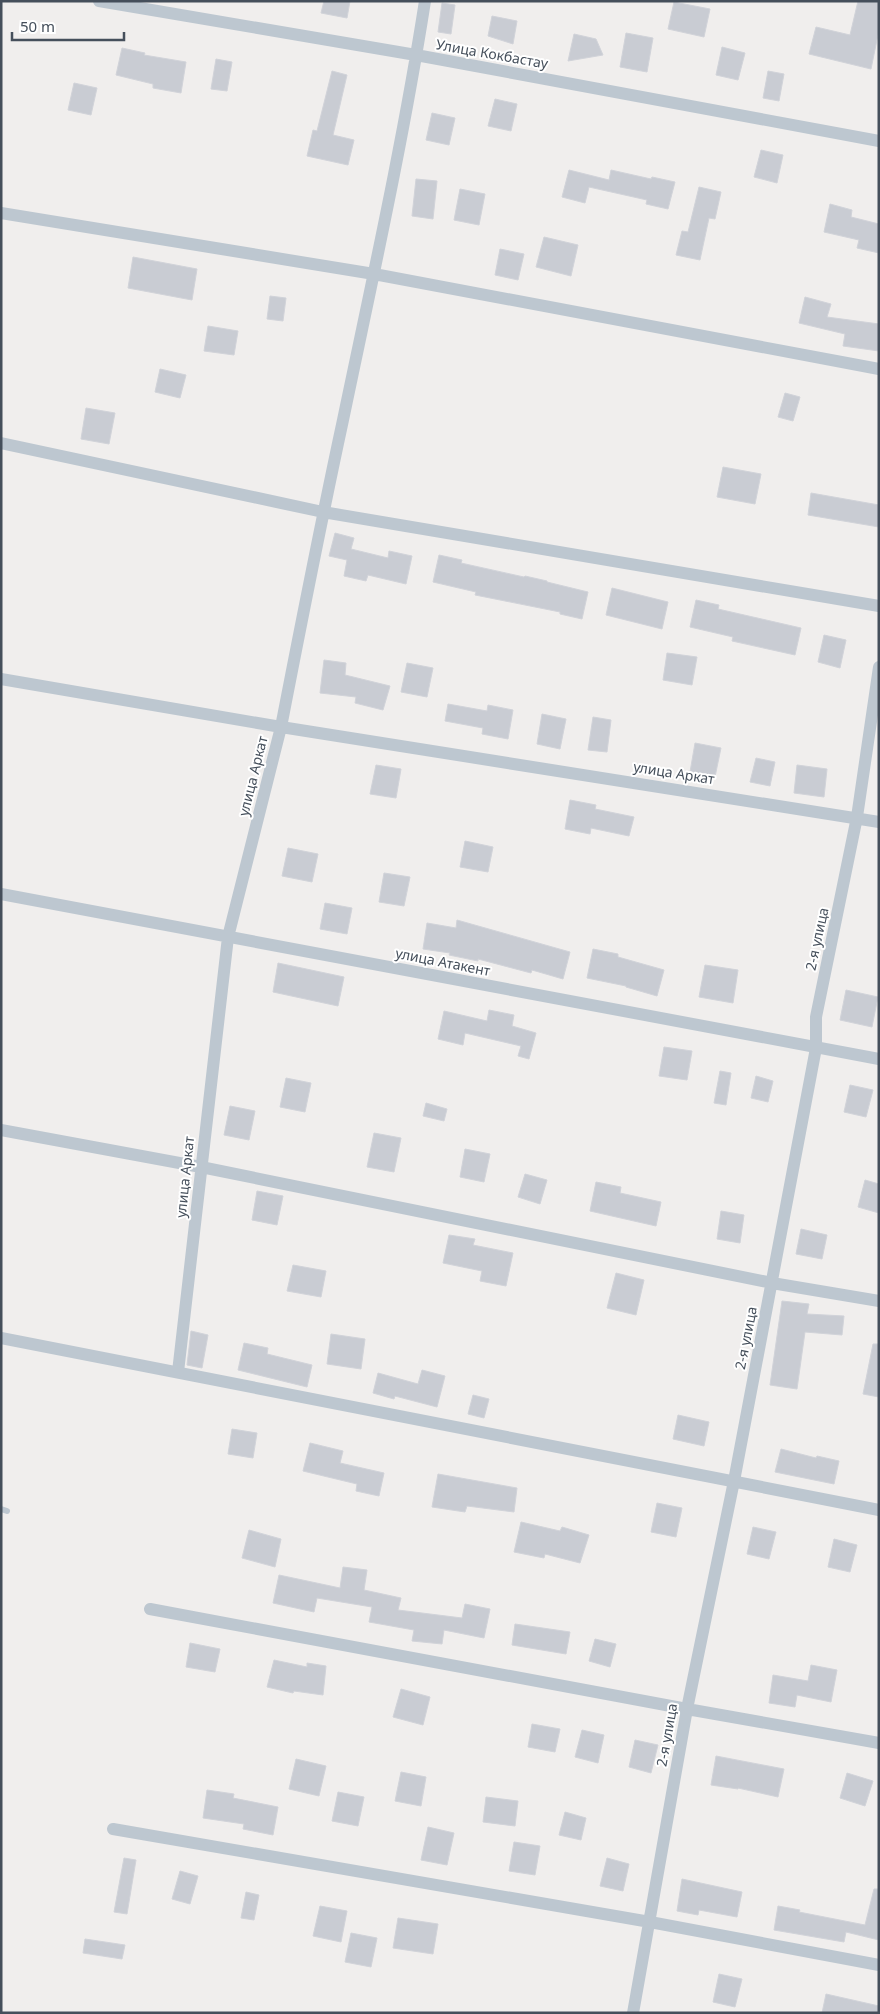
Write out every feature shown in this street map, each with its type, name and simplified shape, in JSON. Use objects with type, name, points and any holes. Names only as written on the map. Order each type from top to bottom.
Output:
[{"type":"street","name":"Улица Кокбастау","points":[[99,1],[416,55],[879,140]]},
{"type":"street","points":[[1,679],[281,727],[323,512],[374,274],[425,1]]},
{"type":"street","points":[[1,213],[374,274],[879,369]]},
{"type":"street","points":[[1,443],[323,512],[879,606]]},
{"type":"street","name":"2-я улица","points":[[633,2013],[687,1709],[734,1481],[816,1048],[816,1016],[857,817],[879,667]]},
{"type":"street","name":"улица Аркат","points":[[178,1372],[228,937],[281,727],[879,822]]},
{"type":"street","name":"улица Атакент","points":[[1,894],[879,1059]]},
{"type":"street","points":[[1,1130],[201,1167],[772,1283],[879,1302]]},
{"type":"street","points":[[1,1338],[879,1510]]},
{"type":"street","points":[[150,1609],[879,1743]]},
{"type":"street","points":[[114,1829],[650,1922],[879,1965]]},
{"type":"building","points":[[324,1],[350,1],[347,18],[321,13]]},
{"type":"building","points":[[858,1],[879,1],[879,30],[871,69],[809,54],[816,27],[850,35]]},
{"type":"building","points":[[674,2],[710,9],[704,37],[668,29]]},
{"type":"building","points":[[442,3],[455,5],[451,34],[438,32]]},
{"type":"building","points":[[492,16],[517,21],[513,44],[488,36]]},
{"type":"building","points":[[626,33],[653,38],[647,72],[620,67]]},
{"type":"building","points":[[574,34],[596,39],[603,55],[568,61]]},
{"type":"building","points":[[722,47],[745,53],[738,80],[716,75]]},
{"type":"building","points":[[122,48],[145,53],[144,55],[186,62],[181,93],[153,88],[153,84],[116,75]]},
{"type":"building","points":[[216,59],[232,62],[227,91],[211,89]]},
{"type":"building","points":[[332,71],[347,75],[333,135],[354,140],[348,165],[307,156],[313,130],[317,131]]},
{"type":"building","points":[[768,71],[784,74],[779,101],[763,98]]},
{"type":"building","points":[[74,83],[97,88],[91,115],[68,110]]},
{"type":"building","points":[[495,99],[517,104],[511,131],[488,126]]},
{"type":"building","points":[[432,113],[455,118],[449,145],[426,140]]},
{"type":"building","points":[[761,150],[783,155],[777,183],[754,177]]},
{"type":"building","points":[[569,170],[609,180],[611,170],[675,182],[668,209],[646,204],[647,200],[589,187],[585,203],[562,197]]},
{"type":"building","points":[[416,179],[437,181],[433,219],[412,216]]},
{"type":"building","points":[[699,187],[721,192],[715,219],[709,218],[700,260],[676,255],[682,231],[688,232]]},
{"type":"building","points":[[460,189],[485,194],[479,225],[454,220]]},
{"type":"building","points":[[830,204],[852,210],[851,217],[879,224],[879,253],[857,248],[859,240],[824,232]]},
{"type":"building","points":[[544,237],[578,245],[571,276],[536,267]]},
{"type":"building","points":[[500,249],[524,254],[518,280],[495,275]]},
{"type":"building","points":[[133,257],[197,269],[192,300],[128,288]]},
{"type":"building","points":[[270,296],[286,298],[283,321],[267,319]]},
{"type":"building","points":[[805,297],[831,304],[827,317],[879,324],[879,351],[843,346],[845,334],[799,323]]},
{"type":"building","points":[[208,326],[238,331],[234,355],[204,351]]},
{"type":"building","points":[[160,369],[186,375],[180,398],[155,392]]},
{"type":"building","points":[[785,393],[800,397],[793,421],[778,417]]},
{"type":"building","points":[[86,408],[115,413],[109,444],[81,439]]},
{"type":"building","points":[[723,467],[761,474],[755,504],[717,497]]},
{"type":"building","points":[[811,493],[879,505],[879,527],[808,515]]},
{"type":"building","points":[[335,533],[354,538],[351,549],[388,558],[389,551],[412,556],[406,584],[368,575],[366,581],[344,576],[347,560],[329,556]]},
{"type":"building","points":[[439,555],[462,560],[461,563],[547,581],[588,592],[582,619],[560,614],[560,612],[475,595],[476,592],[433,582]]},
{"type":"building","points":[[612,588],[668,602],[662,629],[606,615]]},
{"type":"building","points":[[696,600],[719,605],[718,609],[801,628],[795,655],[732,641],[733,637],[690,627]]},
{"type":"building","points":[[824,635],[846,640],[840,668],[818,662]]},
{"type":"building","points":[[667,653],[697,657],[692,685],[663,680]]},
{"type":"building","points":[[324,660],[346,663],[345,675],[390,686],[383,710],[355,703],[356,697],[320,693]]},
{"type":"building","points":[[407,663],[433,668],[427,697],[401,692]]},
{"type":"building","points":[[448,704],[487,711],[488,705],[513,710],[508,739],[482,734],[483,728],[445,721]]},
{"type":"building","points":[[542,714],[566,719],[560,749],[537,744]]},
{"type":"building","points":[[593,717],[611,720],[607,752],[588,750]]},
{"type":"building","points":[[695,743],[721,748],[715,777],[690,772]]},
{"type":"building","points":[[756,758],[775,762],[770,786],[750,782]]},
{"type":"building","points":[[376,765],[401,769],[396,798],[370,794]]},
{"type":"building","points":[[797,765],[827,769],[824,797],[794,793]]},
{"type":"building","points":[[570,800],[596,805],[595,809],[634,817],[629,836],[591,828],[590,834],[565,829]]},
{"type":"building","points":[[465,841],[493,847],[488,872],[460,867]]},
{"type":"building","points":[[288,848],[318,854],[312,882],[282,876]]},
{"type":"building","points":[[384,873],[410,877],[404,906],[379,902]]},
{"type":"building","points":[[325,903],[352,908],[347,934],[320,929]]},
{"type":"building","points":[[457,920],[570,952],[563,979],[532,970],[531,973],[478,959],[478,961],[449,955],[450,953],[423,949],[427,923],[456,928]]},
{"type":"building","points":[[593,949],[618,954],[618,957],[664,970],[657,996],[626,986],[587,978]]},
{"type":"building","points":[[278,963],[344,977],[338,1006],[273,992]]},
{"type":"building","points":[[705,965],[738,970],[733,1003],[699,997]]},
{"type":"building","points":[[846,990],[878,997],[872,1027],[840,1020]]},
{"type":"building","points":[[489,1010],[514,1015],[512,1026],[536,1033],[529,1059],[518,1056],[521,1046],[465,1033],[463,1045],[438,1039],[444,1011],[487,1021]]},
{"type":"building","points":[[664,1047],[692,1051],[687,1080],[659,1076]]},
{"type":"building","points":[[720,1071],[731,1073],[726,1105],[714,1103]]},
{"type":"building","points":[[756,1076],[773,1081],[768,1102],[751,1098]]},
{"type":"building","points":[[286,1078],[311,1083],[305,1112],[280,1107]]},
{"type":"building","points":[[850,1085],[873,1090],[866,1117],[844,1112]]},
{"type":"building","points":[[426,1103],[447,1109],[444,1121],[423,1116]]},
{"type":"building","points":[[230,1106],[255,1111],[249,1140],[224,1135]]},
{"type":"building","points":[[374,1133],[401,1138],[394,1172],[367,1167]]},
{"type":"building","points":[[465,1149],[490,1154],[484,1182],[460,1177]]},
{"type":"building","points":[[525,1174],[547,1180],[540,1204],[518,1197]]},
{"type":"building","points":[[865,1180],[879,1184],[879,1213],[858,1207]]},
{"type":"building","points":[[596,1182],[621,1187],[620,1193],[661,1202],[656,1226],[590,1211]]},
{"type":"building","points":[[257,1191],[283,1196],[277,1225],[252,1220]]},
{"type":"building","points":[[721,1211],[744,1215],[740,1243],[717,1239]]},
{"type":"building","points":[[801,1229],[827,1235],[822,1259],[796,1254]]},
{"type":"building","points":[[449,1235],[475,1239],[473,1245],[513,1253],[506,1286],[480,1281],[482,1271],[443,1263]]},
{"type":"building","points":[[293,1265],[326,1271],[321,1297],[287,1291]]},
{"type":"building","points":[[616,1273],[644,1280],[636,1315],[607,1308]]},
{"type":"building","points":[[782,1301],[809,1304],[807,1314],[844,1316],[842,1335],[805,1332],[797,1389],[770,1385]]},
{"type":"building","points":[[191,1331],[208,1335],[202,1368],[187,1365]]},
{"type":"building","points":[[331,1334],[365,1339],[361,1369],[327,1364]]},
{"type":"building","points":[[244,1343],[268,1348],[267,1354],[312,1365],[307,1387],[238,1370]]},
{"type":"building","points":[[873,1344],[879,1344],[879,1397],[863,1394]]},
{"type":"building","points":[[422,1370],[445,1376],[437,1407],[395,1396],[394,1399],[373,1393],[378,1373],[418,1384]]},
{"type":"building","points":[[473,1395],[489,1399],[484,1418],[468,1414]]},
{"type":"building","points":[[678,1415],[709,1422],[704,1446],[673,1439]]},
{"type":"building","points":[[232,1429],[257,1433],[253,1458],[228,1454]]},
{"type":"building","points":[[310,1443],[343,1451],[340,1463],[384,1473],[379,1496],[356,1491],[357,1484],[303,1471]]},
{"type":"building","points":[[781,1449],[816,1458],[817,1456],[839,1461],[834,1484],[775,1472]]},
{"type":"building","points":[[438,1474],[517,1488],[514,1512],[467,1506],[465,1512],[432,1507]]},
{"type":"building","points":[[657,1503],[682,1508],[676,1537],[651,1532]]},
{"type":"building","points":[[521,1522],[560,1531],[562,1527],[589,1535],[580,1563],[545,1554],[544,1558],[514,1552]]},
{"type":"building","points":[[753,1527],[776,1532],[769,1559],[747,1554]]},
{"type":"building","points":[[249,1530],[281,1539],[275,1567],[242,1558]]},
{"type":"building","points":[[834,1539],[857,1545],[850,1572],[828,1567]]},
{"type":"building","points":[[343,1567],[367,1570],[364,1590],[401,1598],[398,1610],[462,1618],[465,1604],[490,1609],[484,1638],[444,1630],[442,1644],[412,1641],[414,1630],[369,1622],[372,1607],[317,1598],[314,1612],[273,1603],[279,1575],[340,1588]]},
{"type":"building","points":[[515,1624],[570,1632],[566,1654],[512,1645]]},
{"type":"building","points":[[595,1639],[616,1644],[610,1667],[589,1661]]},
{"type":"building","points":[[190,1643],[220,1649],[215,1672],[186,1667]]},
{"type":"building","points":[[274,1660],[307,1667],[307,1663],[326,1666],[323,1695],[294,1691],[293,1693],[267,1687]]},
{"type":"building","points":[[811,1665],[837,1670],[831,1702],[797,1695],[795,1707],[769,1703],[773,1675],[808,1681]]},
{"type":"building","points":[[401,1689],[430,1697],[423,1725],[393,1717]]},
{"type":"building","points":[[532,1724],[560,1729],[555,1752],[528,1747]]},
{"type":"building","points":[[582,1730],[604,1735],[598,1763],[575,1757]]},
{"type":"building","points":[[635,1740],[658,1745],[651,1773],[629,1767]]},
{"type":"building","points":[[716,1756],[784,1769],[778,1797],[738,1788],[711,1785]]},
{"type":"building","points":[[296,1759],[326,1766],[319,1796],[289,1789]]},
{"type":"building","points":[[401,1772],[426,1777],[421,1806],[395,1801]]},
{"type":"building","points":[[847,1773],[873,1781],[865,1806],[840,1798]]},
{"type":"building","points":[[207,1790],[234,1794],[233,1798],[278,1807],[273,1835],[243,1829],[244,1824],[203,1818]]},
{"type":"building","points":[[338,1792],[364,1797],[358,1826],[332,1821]]},
{"type":"building","points":[[486,1797],[518,1801],[515,1826],[483,1822]]},
{"type":"building","points":[[565,1812],[586,1818],[581,1840],[559,1835]]},
{"type":"building","points":[[428,1827],[454,1833],[447,1865],[421,1860]]},
{"type":"building","points":[[514,1842],[540,1846],[535,1875],[509,1871]]},
{"type":"building","points":[[124,1858],[136,1860],[127,1914],[114,1912]]},
{"type":"building","points":[[607,1858],[629,1864],[623,1891],[600,1886]]},
{"type":"building","points":[[180,1871],[198,1876],[190,1904],[172,1899]]},
{"type":"building","points":[[682,1879],[742,1892],[737,1917],[699,1910],[698,1915],[677,1911]]},
{"type":"building","points":[[874,1889],[879,1889],[879,1940],[846,1932],[844,1942],[774,1930],[778,1906],[865,1925]]},
{"type":"building","points":[[246,1892],[259,1895],[254,1920],[241,1918]]},
{"type":"building","points":[[320,1906],[347,1911],[341,1942],[313,1936]]},
{"type":"building","points":[[398,1918],[438,1924],[433,1954],[393,1948]]},
{"type":"building","points":[[351,1933],[377,1938],[371,1967],[345,1962]]},
{"type":"building","points":[[85,1939],[125,1945],[122,1959],[83,1953]]},
{"type":"building","points":[[719,1974],[742,1979],[735,2007],[713,2002]]},
{"type":"building","points":[[826,1994],[879,2006],[879,2013],[822,2013]]}]
